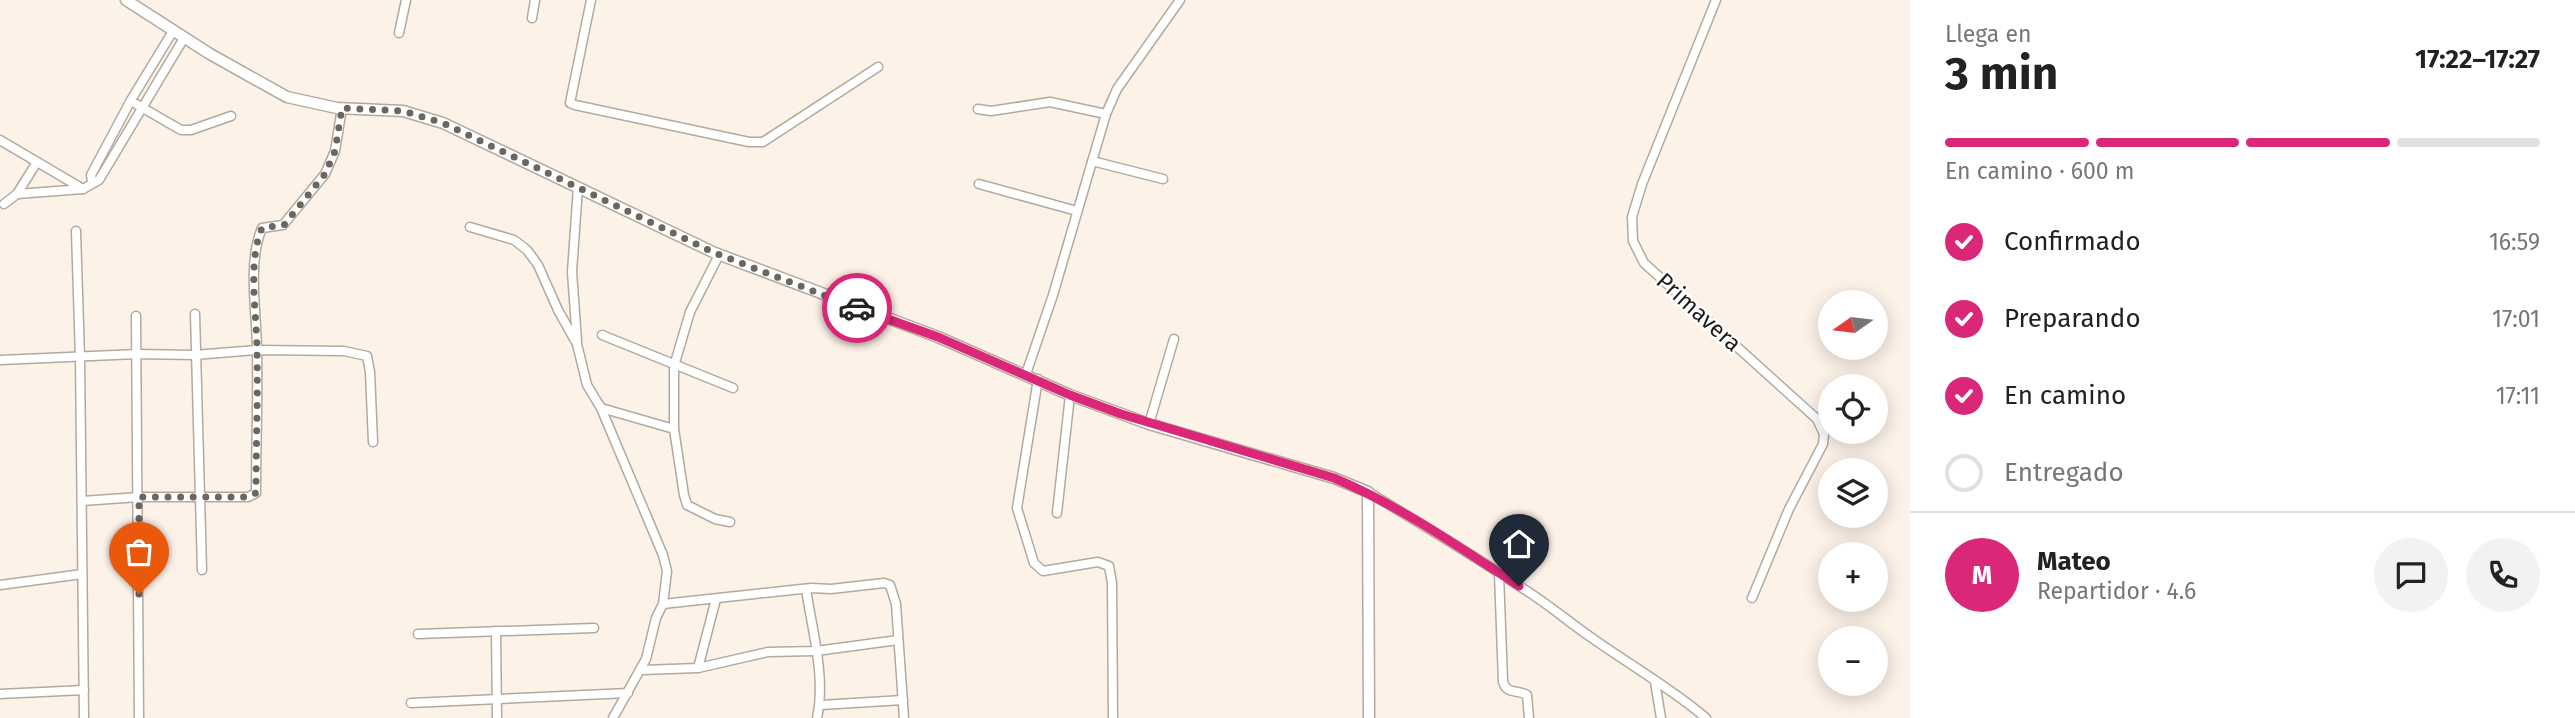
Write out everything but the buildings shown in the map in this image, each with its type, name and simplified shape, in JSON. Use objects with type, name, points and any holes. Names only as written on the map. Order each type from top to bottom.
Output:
[{"type":"street","points":[[125,0],[239,72],[287,97],[342,108],[403,111],[443,123],[719,255],[938,337],[1070,395],[1149,424],[1334,478],[1368,492],[1499,573],[1655,682],[1678,694],[1706,718]]},
{"type":"street","points":[[399,33],[406,0]]},
{"type":"street","points":[[532,18],[535,0]]},
{"type":"street","points":[[591,0],[570,103],[749,142],[763,142],[878,67]]},
{"type":"street","points":[[1026,374],[1053,295],[1106,114],[1117,89],[1180,0]]},
{"type":"street","name":"Primavera","points":[[1716,0],[1642,184],[1631,230],[1635,248],[1644,262],[1816,419],[1824,434],[1823,444],[1789,509],[1752,598]]},
{"type":"street","points":[[92,182],[90,175],[173,31]]},
{"type":"street","points":[[17,194],[83,189],[99,180],[140,107],[184,38]]},
{"type":"street","points":[[131,100],[181,130],[191,130],[231,116]]},
{"type":"street","points":[[978,109],[991,111],[1049,102],[1106,114]]},
{"type":"street","points":[[82,501],[139,497],[253,496],[256,493],[257,350],[254,284],[258,237],[262,228],[284,225],[325,174],[335,151],[342,108]]},
{"type":"street","points":[[0,140],[83,189]]},
{"type":"street","points":[[1092,161],[1163,179]]},
{"type":"street","points":[[4,204],[17,194],[37,162]]},
{"type":"street","points":[[979,184],[1077,211]]},
{"type":"street","points":[[578,187],[572,272],[577,344],[587,385],[601,408],[663,555],[667,571],[663,604],[642,670],[612,718]]},
{"type":"street","points":[[470,226],[514,240],[527,250],[538,265],[577,344]]},
{"type":"street","points":[[76,231],[84,718]]},
{"type":"street","points":[[719,255],[690,312],[674,366],[674,429],[687,505],[715,519],[730,522]]},
{"type":"street","points":[[195,314],[202,570]]},
{"type":"street","points":[[136,316],[139,718]]},
{"type":"street","points":[[602,335],[733,388]]},
{"type":"street","points":[[1149,424],[1174,339]]},
{"type":"street","points":[[0,360],[137,354],[195,355],[257,350],[344,351],[367,356],[373,442]]},
{"type":"street","points":[[1038,379],[1017,508],[1034,563],[1043,571],[1098,562],[1110,566],[1113,718]]},
{"type":"street","points":[[1057,513],[1070,395]]},
{"type":"street","points":[[601,408],[674,429]]},
{"type":"street","points":[[1368,492],[1369,718]]},
{"type":"street","points":[[1499,573],[1503,682],[1510,692],[1527,695],[1529,718]]},
{"type":"street","points":[[0,585],[82,574]]},
{"type":"street","points":[[663,604],[806,589],[884,583],[890,585],[896,604],[904,718]]},
{"type":"street","points":[[806,589],[821,705],[817,718]]},
{"type":"street","points":[[698,668],[716,599]]},
{"type":"street","points":[[418,634],[594,628]]},
{"type":"street","points":[[496,631],[497,718]]},
{"type":"street","points":[[642,670],[698,668],[768,652],[816,651],[898,640]]},
{"type":"street","points":[[1655,682],[1661,718]]},
{"type":"street","points":[[0,694],[84,690]]},
{"type":"street","points":[[411,703],[628,693]]},
{"type":"street","points":[[821,705],[903,700]]},
{"type":"way so far","points":[[139,594],[139,497],[248,497],[256,493],[257,350],[254,284],[258,237],[262,228],[284,225],[325,174],[335,151],[342,108],[403,111],[443,123],[715,253],[857,308]]},
{"type":"route","points":[[857,308],[938,337],[1070,395],[1121,414],[1334,478],[1368,492],[1519,586]]}]
